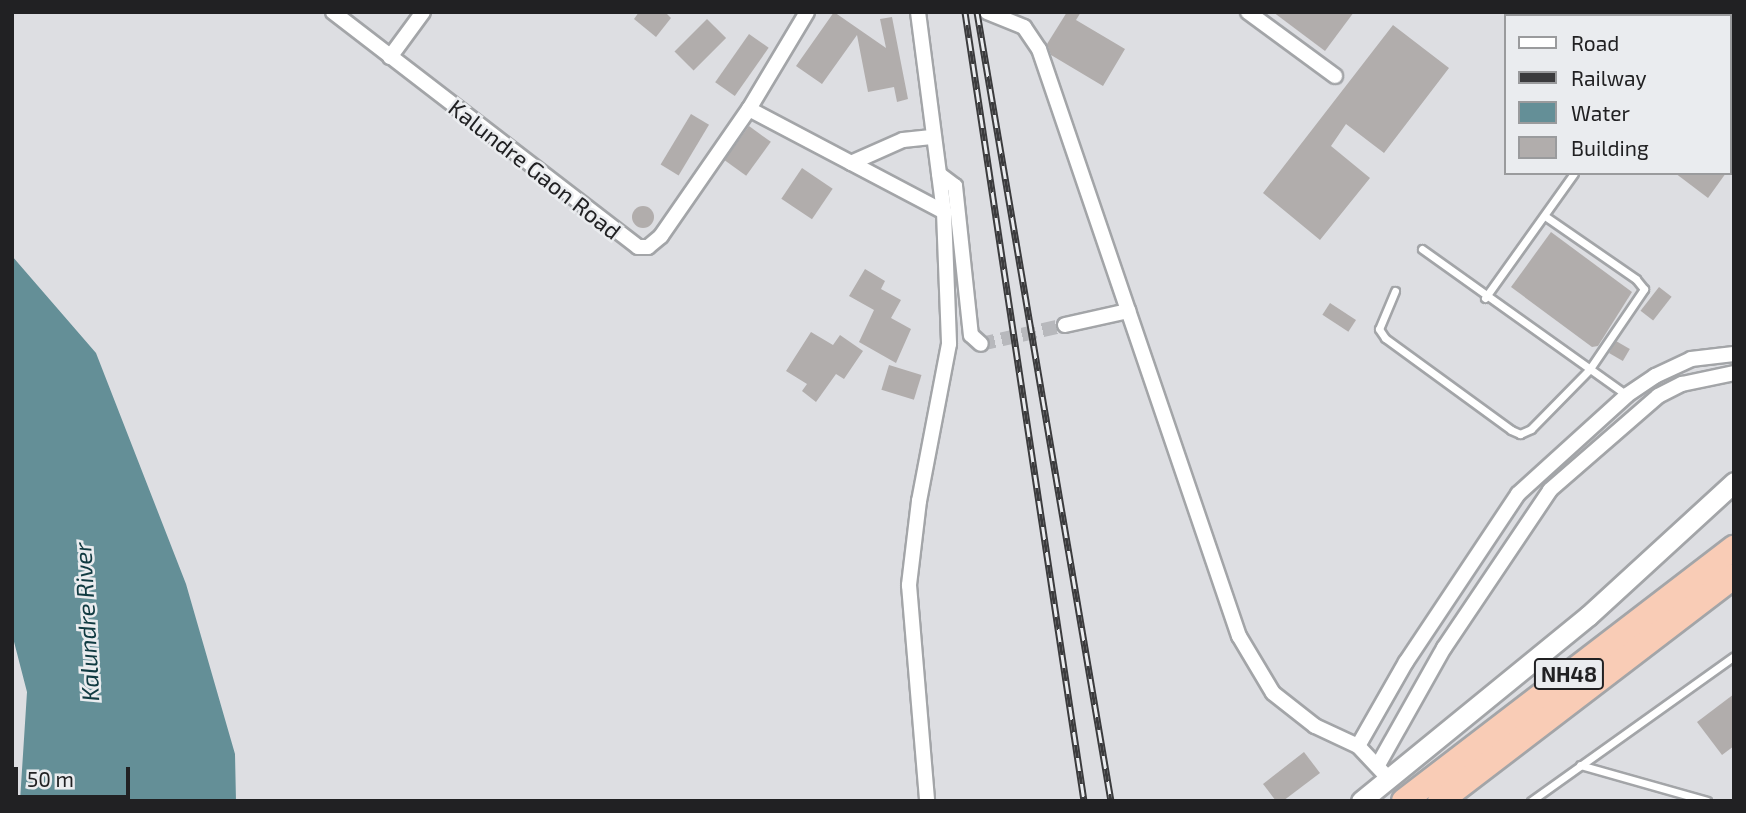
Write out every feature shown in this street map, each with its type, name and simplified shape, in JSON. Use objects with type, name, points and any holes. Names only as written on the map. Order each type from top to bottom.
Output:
[{"type":"highway","name":"NH48","points":[[1404,801],[1734,548]]},
{"type":"highway","name":"NH48","points":[[1440,801],[1734,576]]},
{"type":"street","name":"Kalundre Gaon Road","points":[[333,12],[638,247],[648,247],[661,236],[749,109],[807,12]]},
{"type":"street","points":[[390,57],[423,12]]},
{"type":"street","points":[[918,12],[944,212],[949,344],[919,501],[909,585],[926,801]]},
{"type":"street","points":[[988,12],[1024,27],[1040,49],[1238,636],[1273,693],[1315,726],[1358,746],[1384,772]]},
{"type":"street","points":[[1248,12],[1335,76]]},
{"type":"street","points":[[749,109],[944,212]]},
{"type":"street","points":[[851,163],[903,140],[934,137]]},
{"type":"street","points":[[939,174],[955,186],[971,335],[981,344]]},
{"type":"street","points":[[1065,325],[1128,311]]},
{"type":"street","points":[[1358,746],[1406,662],[1518,494],[1627,395],[1691,359],[1734,354]]},
{"type":"street","points":[[1365,799],[1384,772],[1444,648],[1550,489],[1658,396],[1682,384],[1734,373]]},
{"type":"street","points":[[1384,772],[1450,732],[1588,616],[1734,482]]},
{"type":"street","points":[[1450,732],[1467,753]]},
{"type":"lane","points":[[1485,298],[1573,175]]},
{"type":"lane","points":[[1395,291],[1379,329],[1385,338],[1520,434],[1531,429],[1589,370],[1644,289],[1636,279],[1545,216]]},
{"type":"lane","points":[[1422,249],[1485,298],[1627,395]]},
{"type":"lane","points":[[1531,801],[1734,656]]},
{"type":"lane","points":[[1580,765],[1707,801]]},
{"type":"water","name":"Kalundre River","points":[[12,256],[96,353],[186,584],[235,754],[236,801],[20,801],[27,692],[12,634]]},
{"type":"building","points":[[639,12],[665,12],[671,18],[656,37],[634,19]]},
{"type":"building","points":[[834,12],[886,48],[880,19],[892,17],[908,99],[897,102],[894,87],[868,92],[857,35],[822,84],[796,66]]},
{"type":"building","points":[[1067,12],[1081,12],[1076,20],[1125,49],[1103,86],[1051,55],[1047,44]]},
{"type":"building","points":[[1273,12],[1354,12],[1325,51]]},
{"type":"building","points":[[707,19],[726,38],[694,71],[674,52]]},
{"type":"building","points":[[1393,25],[1449,68],[1384,153],[1346,124],[1331,146],[1370,178],[1320,240],[1263,193]]},
{"type":"building","points":[[749,34],[769,48],[735,96],[715,82]]},
{"type":"building","points":[[691,114],[709,125],[679,175],[661,165]]},
{"type":"building","points":[[749,126],[771,142],[746,176],[724,160]]},
{"type":"building","points":[[802,168],[833,189],[812,219],[781,199]]},
{"type":"building","points":[[1678,175],[1725,175],[1708,198]]},
{"type":"building","points":[[643,206],[651,209],[654,217],[651,225],[643,228],[635,225],[632,217],[635,209]]},
{"type":"building","points":[[1551,232],[1632,292],[1598,346],[1592,347],[1511,287]]},
{"type":"building","points":[[865,269],[885,281],[881,289],[901,300],[891,318],[911,329],[896,363],[859,342],[874,310],[849,296]]},
{"type":"building","points":[[1659,287],[1672,297],[1653,320],[1641,311]]},
{"type":"building","points":[[1330,303],[1356,320],[1348,332],[1322,315]]},
{"type":"building","points":[[811,332],[833,345],[840,335],[863,351],[844,379],[836,374],[816,402],[802,391],[807,384],[786,371]]},
{"type":"building","points":[[1616,341],[1630,349],[1623,361],[1609,353]]},
{"type":"building","points":[[889,365],[922,375],[914,400],[881,390]]},
{"type":"building","points":[[1734,694],[1734,746],[1722,755],[1697,722]]},
{"type":"building","points":[[1304,752],[1320,773],[1283,801],[1276,801],[1263,784]]},
{"type":"tunnel","points":[[981,344],[1065,325]]},
{"type":"railway","points":[[965,12],[1084,801]]},
{"type":"railway","points":[[977,12],[1111,801]]}]
